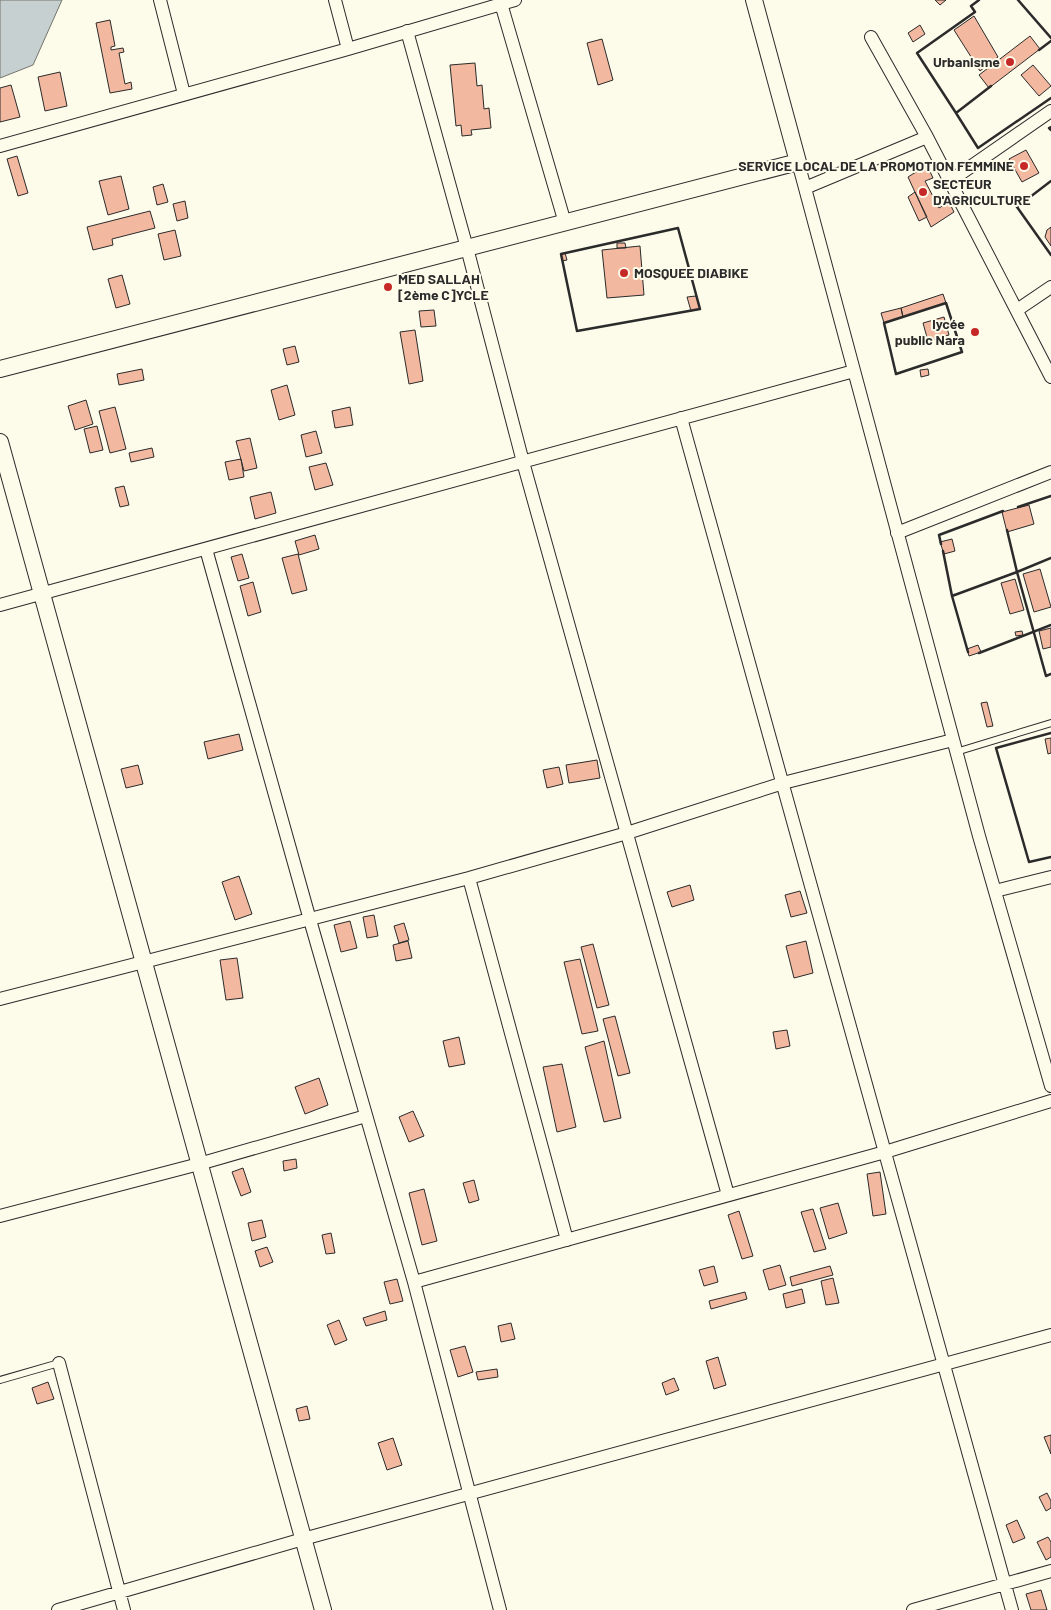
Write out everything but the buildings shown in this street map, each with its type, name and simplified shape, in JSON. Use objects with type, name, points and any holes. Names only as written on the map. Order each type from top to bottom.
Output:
[{"type":"street","points":[[160,0],[184,94]]},
{"type":"street","points":[[335,0],[348,49]]},
{"type":"street","points":[[0,146],[348,49],[501,2],[515,0]]},
{"type":"street","points":[[754,0],[955,746],[1051,1086]]},
{"type":"street","points":[[501,2],[565,222]]},
{"type":"street","points":[[407,31],[467,248],[523,462],[728,1195]]},
{"type":"street","points":[[872,36],[927,137],[1051,377]]},
{"type":"street","points":[[950,181],[1051,111]]},
{"type":"street","points":[[805,188],[927,137]]},
{"type":"street","points":[[0,369],[798,162]]},
{"type":"street","points":[[1017,310],[1051,287]]},
{"type":"street","points":[[0,605],[854,371]]},
{"type":"street","points":[[681,418],[1012,1610]]},
{"type":"street","points":[[0,442],[323,1610]]},
{"type":"street","points":[[897,533],[1051,472]]},
{"type":"street","points":[[206,549],[414,1282],[468,1494],[500,1610]]},
{"type":"street","points":[[0,999],[469,878],[626,833],[783,783],[955,746]]},
{"type":"street","points":[[995,891],[1051,877]]},
{"type":"street","points":[[469,878],[567,1240]]},
{"type":"street","points":[[414,1282],[885,1152],[1051,1101]]},
{"type":"street","points":[[0,1216],[200,1164],[366,1116]]},
{"type":"street","points":[[58,1610],[303,1539],[1051,1335]]},
{"type":"street","points":[[59,1363],[124,1610]]},
{"type":"street","points":[[913,1610],[1051,1572]]},
{"type":"lane","points":[[955,746],[1051,723]]},
{"type":"lane","points":[[0,1380],[59,1363]]},
{"type":"shaded area","points":[[0,0],[62,0],[33,65],[0,78]]},
{"type":"wall","points":[[979,0],[971,6],[975,12],[917,53],[956,113],[991,86]]},
{"type":"wall","points":[[1018,0],[1051,38]]},
{"type":"wall","points":[[1039,50],[1051,41]]},
{"type":"wall","points":[[957,112],[978,148],[1051,98]]},
{"type":"wall","points":[[1051,127],[1049,128],[1051,130]]},
{"type":"wall","points":[[1051,181],[1017,207],[1051,255]]},
{"type":"wall","points":[[678,228],[700,309],[577,331],[561,254],[678,228]]},
{"type":"wall","points":[[946,303],[962,352],[896,374],[884,323],[946,303]]},
{"type":"wall","points":[[1018,507],[1051,496]]},
{"type":"wall","points":[[941,544],[939,535],[1003,511]]},
{"type":"wall","points":[[1007,530],[1017,572],[1015,573]]},
{"type":"wall","points":[[943,551],[952,596],[954,595]]},
{"type":"wall","points":[[1017,572],[1051,558]]},
{"type":"wall","points":[[968,652],[952,596],[1017,572],[1046,676],[1051,674]]},
{"type":"wall","points":[[979,653],[1051,625]]},
{"type":"wall","points":[[1051,733],[996,748],[1029,862],[1051,857]]},
{"type":"place","name":"Urbanisme","points":[[1010,62]]},
{"type":"place","name":"SERVICE LOCAL DE LA PROMOTION FEMMINE","points":[[1024,166]]},
{"type":"place","name":"SECTEUR D'AGRICULTURE","points":[[923,192]]},
{"type":"place","name":"MOSQUEE DIABIKE","points":[[624,273]]},
{"type":"place","name":"MED SALLAH [2ème C]YCLE","points":[[388,287]]},
{"type":"place","name":"lycée public Nara","points":[[975,332]]}]
